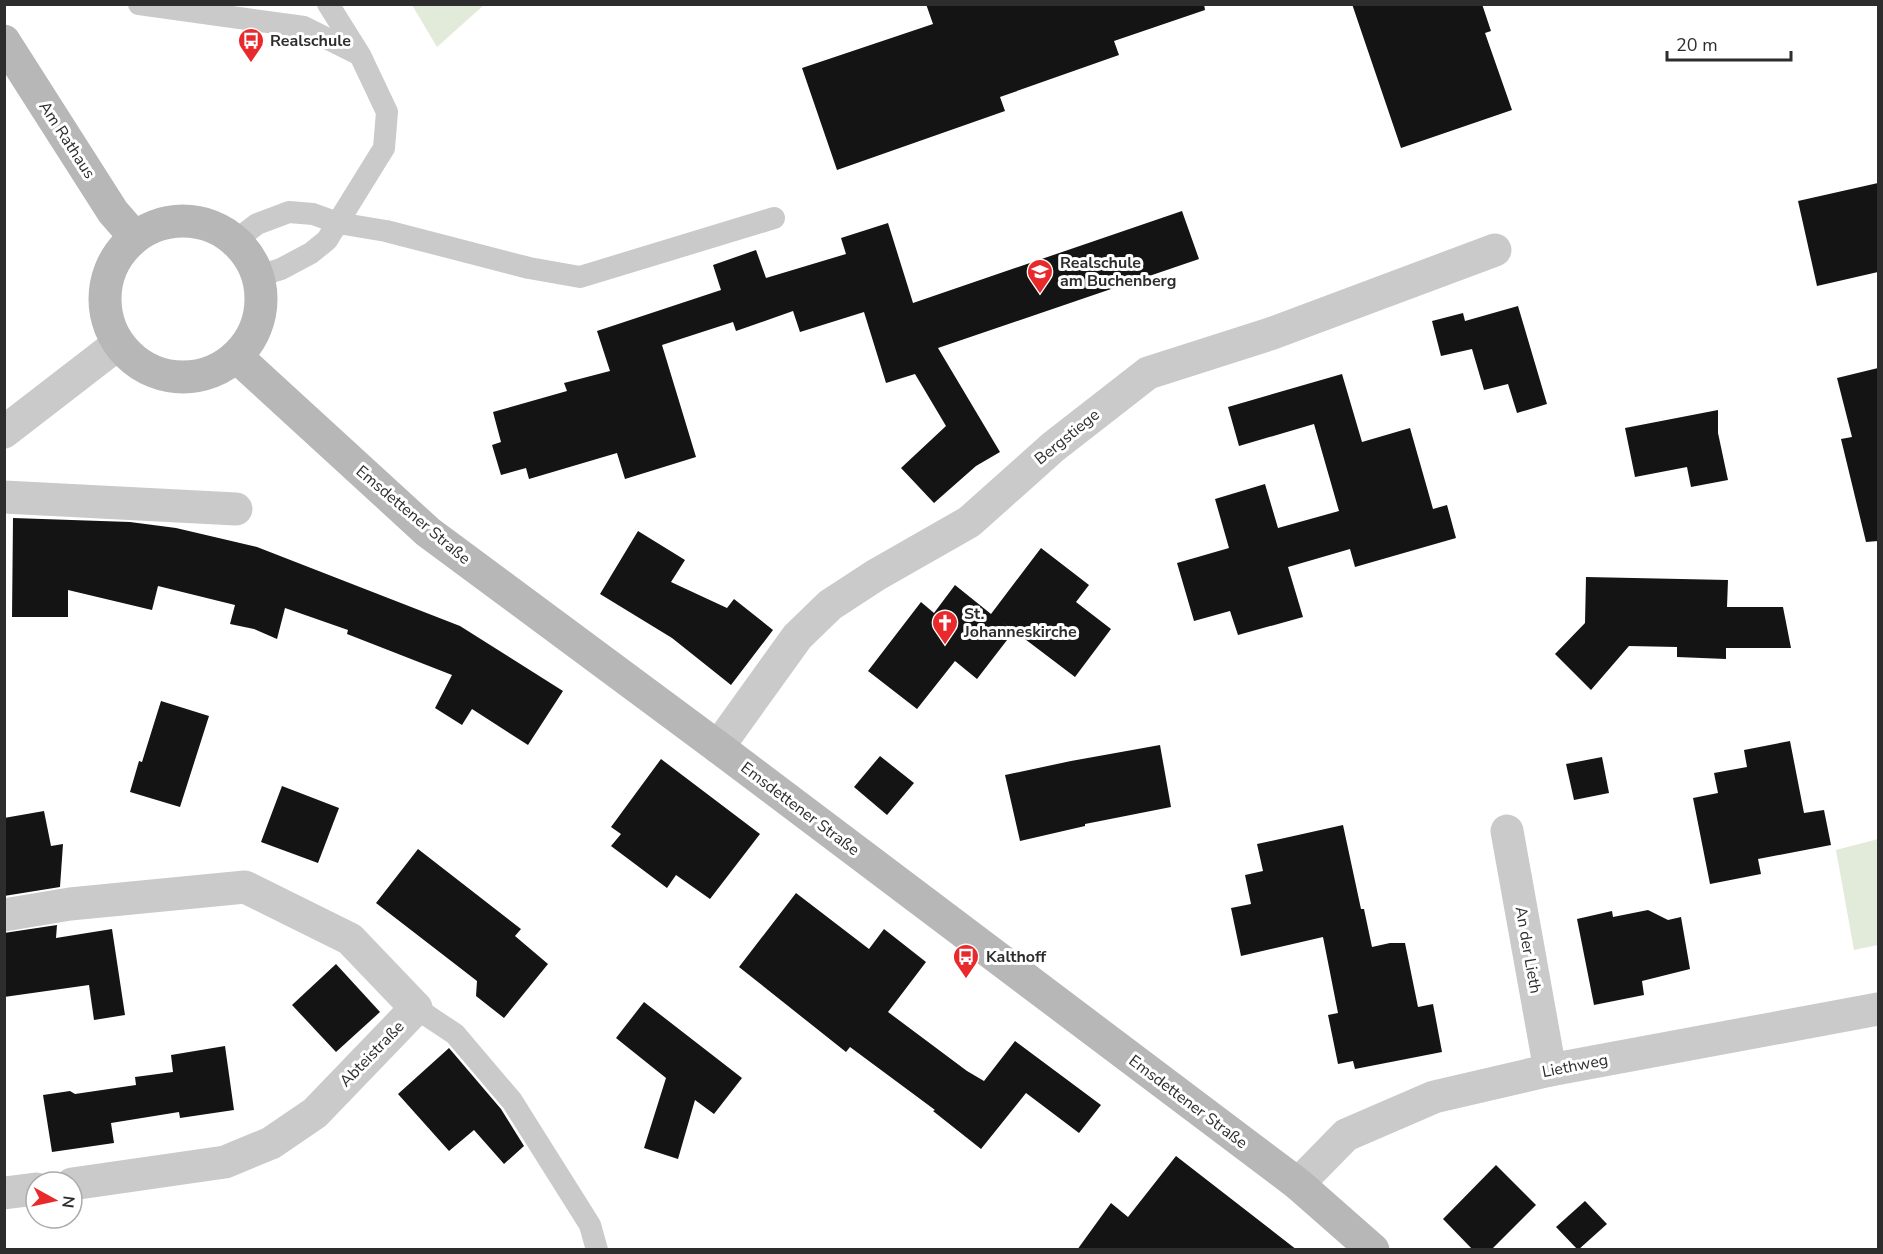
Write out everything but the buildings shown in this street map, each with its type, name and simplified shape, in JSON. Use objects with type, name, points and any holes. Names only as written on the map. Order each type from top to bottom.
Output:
[{"type":"main road","name":"Am Rathaus","points":[[4,41],[113,212],[134,236]]},
{"type":"main road","points":[[193,220],[222,230],[235,241],[246,250],[259,276],[262,306],[254,333],[237,357],[208,374],[174,378],[142,367],[118,344],[106,317],[105,287],[115,259],[134,236],[162,222],[193,220]]},
{"type":"main road","name":"Emsdettener Straße","points":[[237,357],[429,532],[1298,1184],[1373,1250]]},
{"type":"street","name":"Bergstiege","points":[[718,747],[798,637],[830,605],[876,575],[969,522],[1053,447],[1148,373],[1270,334],[1496,250]]},
{"type":"street","points":[[4,432],[118,344]]},
{"type":"street","points":[[4,497],[236,509]]},
{"type":"street","name":"An der Lieth","points":[[1507,831],[1550,1070]]},
{"type":"street","name":"Abteistraße","points":[[4,915],[70,904],[245,887],[350,939],[416,1008],[315,1113],[271,1143],[225,1162],[84,1182]]},
{"type":"street","name":"Liethweg","points":[[1298,1184],[1346,1135],[1434,1097],[1550,1070],[1878,1009]]},
{"type":"street","points":[[4,1193],[24,1190]]},
{"type":"lane","points":[[139,4],[304,27],[360,55]]},
{"type":"lane","points":[[259,276],[281,269],[311,254],[327,240],[384,148],[387,112],[360,55],[328,4]]},
{"type":"lane","points":[[235,241],[257,224],[289,212],[313,214],[338,223],[386,231],[529,268],[580,277],[774,218]]},
{"type":"lane","points":[[416,1008],[455,1034],[512,1101],[590,1225],[597,1250]]},
{"type":"green space","points":[[412,5],[484,5],[437,47]]},
{"type":"green space","points":[[1878,839],[1878,945],[1854,950],[1836,850]]},
{"type":"place","name":"Realschule","points":[[251,64]]},
{"type":"place","name":"Realschule am Buchenberg","points":[[1040,295]]},
{"type":"place","name":"St. Johanneskirche","points":[[945,646]]},
{"type":"place","name":"Kalthoff","points":[[966,980]]}]
